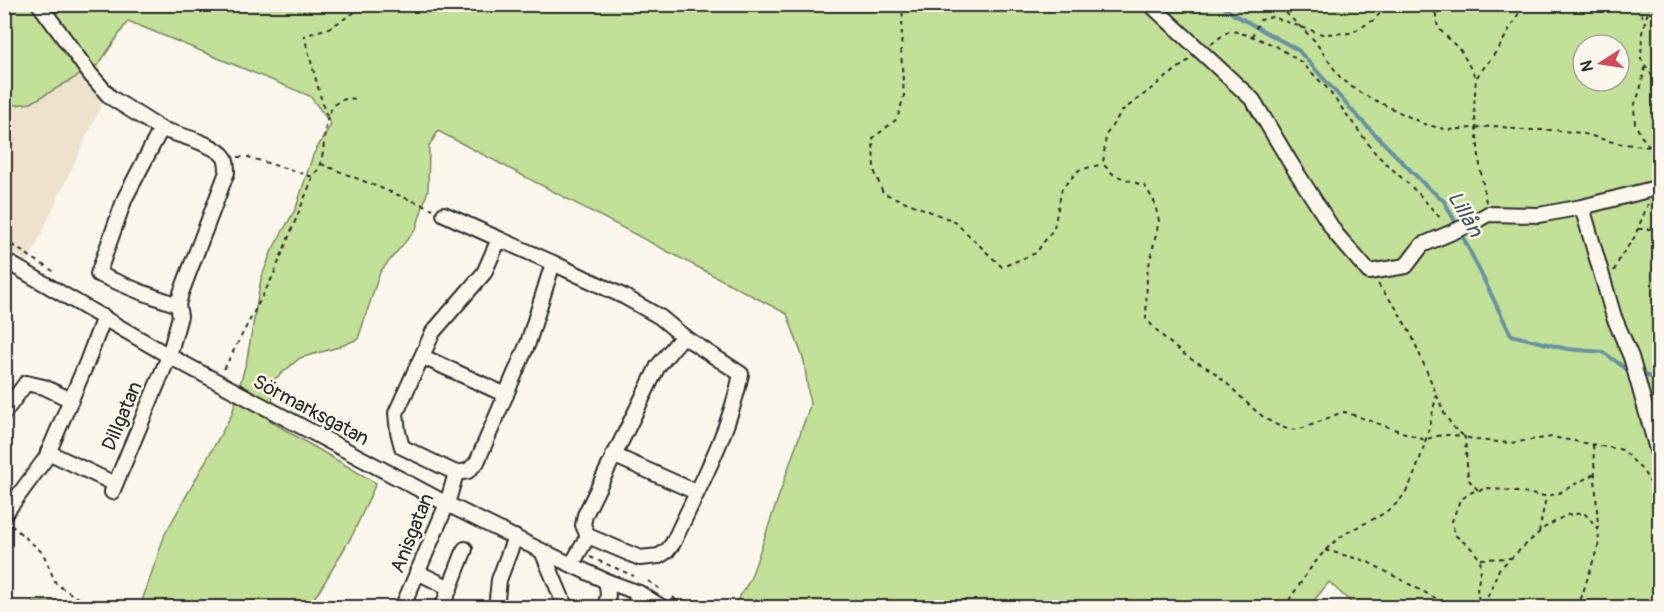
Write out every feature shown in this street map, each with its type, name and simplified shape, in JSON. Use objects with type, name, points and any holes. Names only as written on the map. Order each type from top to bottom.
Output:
[{"type":"street","points":[[39,4],[90,75],[110,97],[161,129],[210,147],[220,152],[226,159]]},
{"type":"street","points":[[1150,4],[1202,50],[1253,100],[1336,234],[1369,272],[1406,266],[1422,245],[1469,225],[1488,214],[1539,215],[1657,188]]},
{"type":"street","points":[[161,129],[125,198],[98,274],[178,305]]},
{"type":"street","name":"Dillgatan","points":[[48,452],[113,488],[169,356],[180,316],[178,305],[181,293],[227,172],[226,159]]},
{"type":"street","points":[[1582,207],[1614,317],[1631,357],[1659,460]]},
{"type":"street","points":[[444,214],[625,297],[660,316],[683,336],[741,374],[737,396],[722,437],[673,543],[667,551],[658,556],[640,558],[588,536],[583,525],[585,515],[613,455],[658,366],[683,336]]},
{"type":"street","points":[[499,240],[484,273],[434,332],[396,413],[402,447],[456,473],[468,471],[477,462],[528,343],[553,263]]},
{"type":"street","name":"Sörmarksgatan","points":[[4,260],[169,356],[447,504],[542,551],[575,558],[606,580],[639,593],[663,608]]},
{"type":"street","points":[[4,515],[46,458],[104,317]]},
{"type":"street","points":[[423,357],[506,395]]},
{"type":"street","points":[[4,413],[26,383],[45,387],[71,400]]},
{"type":"street","points":[[613,455],[696,492]]},
{"type":"street","name":"Anisgatan","points":[[402,608],[447,504],[456,473]]},
{"type":"street","points":[[575,558],[588,536]]},
{"type":"street","points":[[496,608],[499,579],[515,537]]},
{"type":"street","points":[[442,608],[465,549]]},
{"type":"street","points":[[542,551],[566,608]]},
{"type":"street","points":[[417,572],[450,588]]},
{"type":"street","points":[[603,608],[609,595],[606,580]]},
{"type":"street","points":[[633,608],[639,593]]},
{"type":"path","points":[[327,116],[304,36],[331,27],[368,4]]},
{"type":"path","points":[[903,4],[901,52],[904,96],[897,119],[873,138],[874,170],[883,193],[954,222],[1002,267],[1036,254],[1054,228],[1062,188],[1079,170],[1103,164]]},
{"type":"path","points":[[1283,4],[1287,14],[1314,40],[1342,80],[1362,94],[1424,124],[1448,130],[1496,126],[1520,130],[1581,133],[1616,143],[1659,150]]},
{"type":"path","points":[[1252,37],[1260,20],[1272,17],[1322,34],[1351,33],[1374,20],[1388,4]]},
{"type":"path","points":[[1434,4],[1438,28],[1461,51],[1476,78],[1474,108],[1488,214]]},
{"type":"path","points":[[1476,78],[1499,48],[1524,4]]},
{"type":"path","points":[[1638,4],[1645,22]]},
{"type":"path","points":[[1650,4],[1642,33],[1641,59],[1659,84]]},
{"type":"path","points":[[1103,164],[1106,135],[1122,111],[1230,30],[1276,46],[1301,62],[1326,87],[1376,154],[1418,193],[1442,220]]},
{"type":"path","points":[[1646,66],[1634,106],[1635,123],[1641,136],[1650,147]]},
{"type":"path","points":[[1659,70],[1655,80],[1659,102]]},
{"type":"path","points":[[224,369],[273,276],[313,177],[321,164],[327,116],[340,101],[348,98],[358,99]]},
{"type":"path","points":[[226,159],[234,156],[248,157],[313,177]]},
{"type":"path","points":[[321,164],[444,214]]},
{"type":"path","points":[[1103,164],[1114,175],[1145,186],[1154,201],[1159,221],[1147,274],[1146,319],[1161,336],[1191,359],[1214,371],[1266,419],[1290,430],[1310,426],[1333,414],[1345,412],[1425,440],[1448,434],[1476,440],[1510,443],[1552,437],[1623,450],[1642,471],[1659,499]]},
{"type":"path","points":[[1606,290],[1657,188]]},
{"type":"path","points":[[1638,229],[1650,229],[1659,222]]},
{"type":"path","points":[[4,240],[54,272]]},
{"type":"path","points":[[1369,272],[1396,308],[1412,336],[1445,415],[1454,428],[1465,437],[1468,479],[1478,490]]},
{"type":"path","points":[[1284,608],[1325,550],[1340,538],[1390,509],[1402,497],[1411,483],[1433,412],[1436,393]]},
{"type":"path","points":[[1577,607],[1599,543],[1593,444]]},
{"type":"path","points":[[1594,474],[1557,495],[1546,496],[1488,488],[1478,490],[1460,500],[1452,521],[1455,535],[1480,559],[1481,569],[1477,589],[1479,601],[1485,603],[1499,569],[1539,532],[1566,515],[1584,513],[1598,528]]},
{"type":"path","points":[[1539,532],[1546,496]]},
{"type":"path","points":[[4,520],[44,553],[56,584],[93,608]]},
{"type":"path","points":[[1325,550],[1366,561],[1454,608]]},
{"type":"path","points":[[575,558],[652,583],[677,600],[682,608]]},
{"type":"path","points":[[1480,559],[1511,558]]},
{"type":"shaded area","points":[[99,64],[103,102],[28,262],[5,249],[4,105],[31,103]]},
{"type":"green space","points":[[5,5],[1659,5],[1660,540],[1655,544],[1659,554],[1659,607],[1356,607],[1329,582],[1308,608],[733,607],[750,580],[810,405],[804,361],[787,314],[438,131],[429,146],[428,190],[416,229],[380,272],[358,339],[300,358],[275,379],[270,421],[376,483],[353,534],[320,590],[307,607],[140,607],[165,534],[232,414],[247,359],[261,279],[272,250],[296,208],[313,155],[331,124],[310,96],[128,21],[99,64],[31,103],[5,105]]},
{"type":"green space","points":[[56,601],[92,607],[26,607],[34,602]]},
{"type":"waterway","name":"Lillån","points":[[1220,4],[1233,14],[1298,50],[1357,116],[1425,185],[1444,201],[1458,227]]},
{"type":"waterway","name":"Lillån","points":[[1461,233],[1511,335],[1567,349],[1603,352],[1625,368],[1632,370]]},
{"type":"waterway","name":"Lillån","points":[[1639,373],[1650,377],[1660,373]]}]
